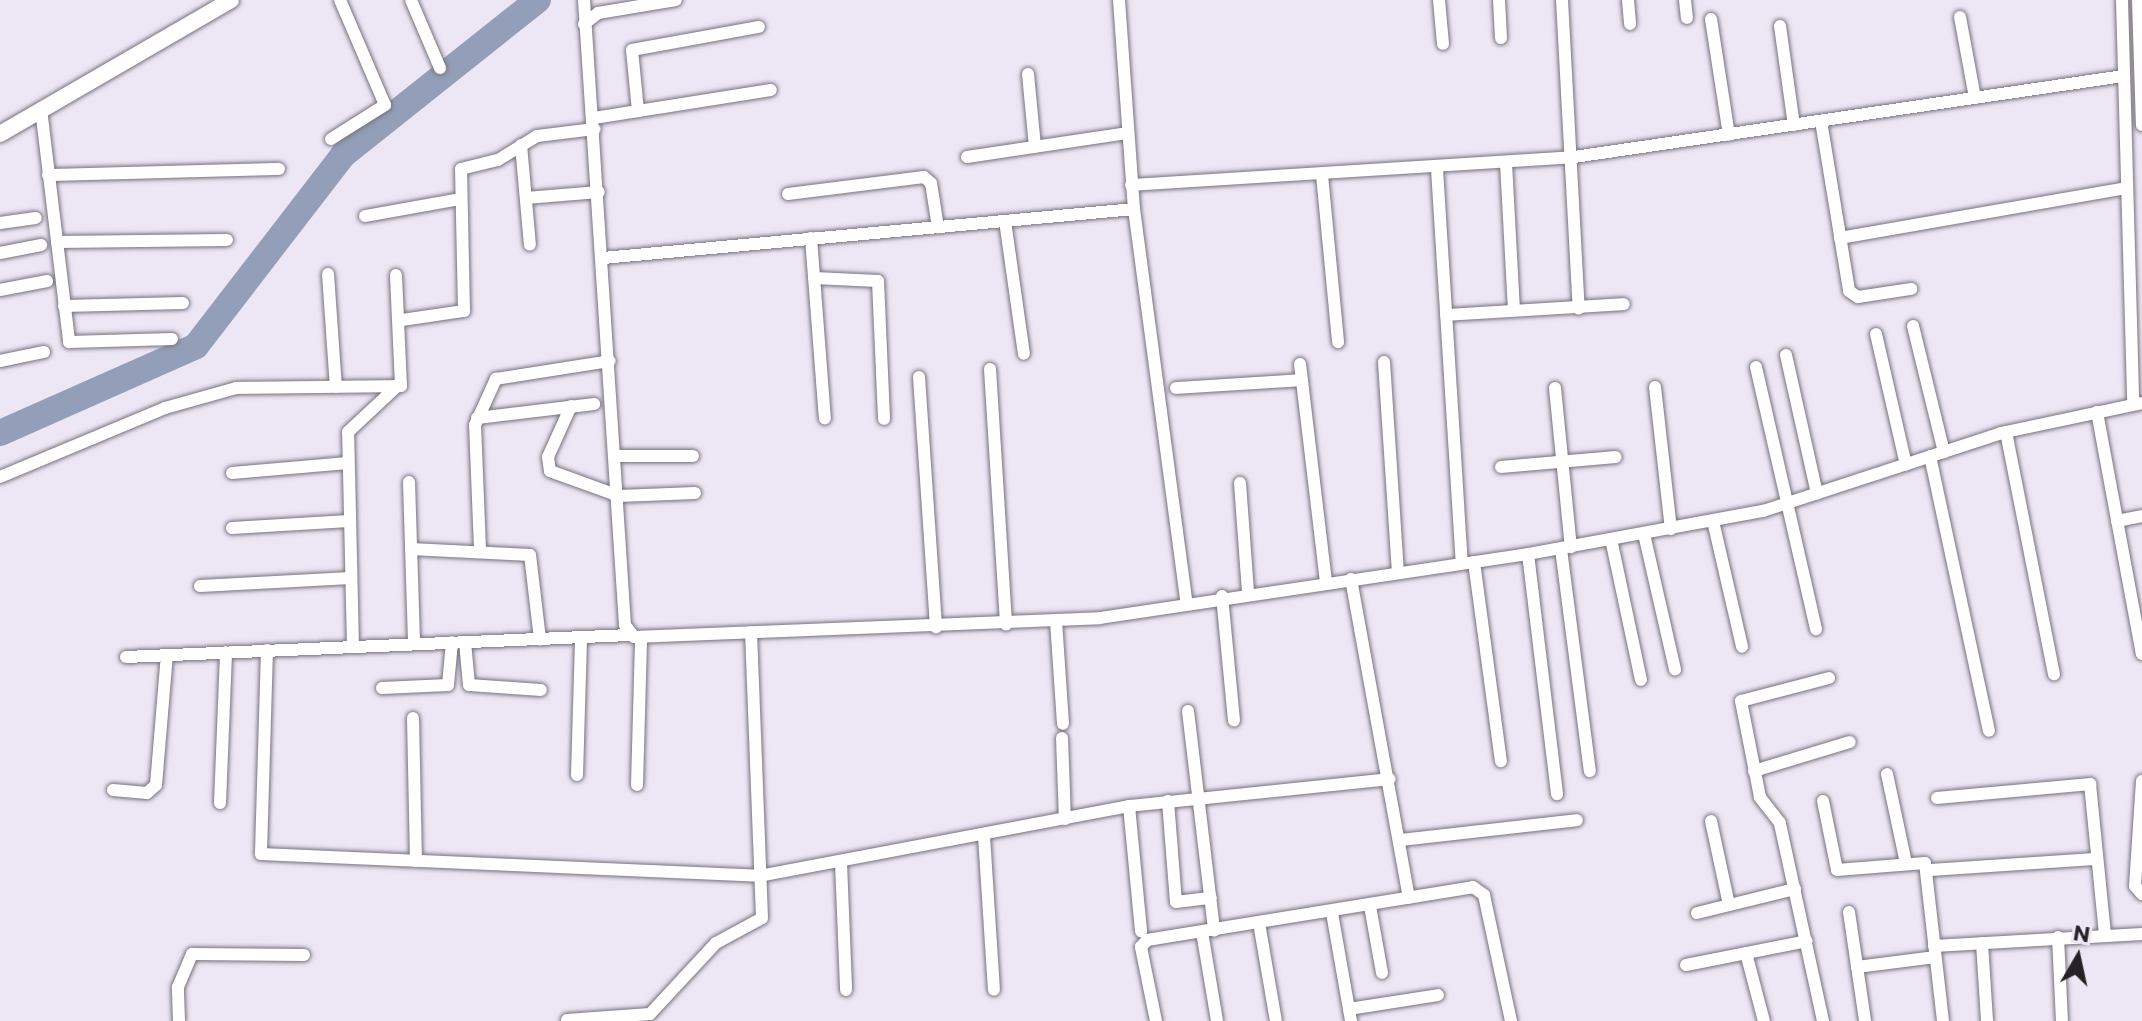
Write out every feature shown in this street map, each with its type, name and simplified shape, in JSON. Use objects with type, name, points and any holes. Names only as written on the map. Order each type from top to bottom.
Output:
[{"type":"street","points":[[0,133],[231,0]]},
{"type":"street","points":[[331,139],[385,105],[340,0]]},
{"type":"street","points":[[411,0],[440,68]]},
{"type":"street","points":[[584,0],[619,496],[635,637],[637,785]]},
{"type":"street","points":[[584,22],[598,13],[676,0]]},
{"type":"street","points":[[1119,0],[1131,185],[1186,600]]},
{"type":"street","points":[[1439,0],[1443,44]]},
{"type":"street","points":[[1499,0],[1501,38]]},
{"type":"street","points":[[1562,0],[1574,157],[1579,309]]},
{"type":"street","points":[[1628,0],[1630,24]]},
{"type":"street","points":[[1685,0],[1687,18]]},
{"type":"street","points":[[126,657],[1056,621],[1186,600],[1528,554],[1713,521],[1788,504],[2006,432],[2138,403],[2126,188],[2122,0]]},
{"type":"street","points":[[2138,0],[2142,125]]},
{"type":"street","points":[[1960,17],[1975,98]]},
{"type":"street","points":[[1711,19],[1729,135]]},
{"type":"street","points":[[1780,26],[1794,125]]},
{"type":"street","points":[[638,111],[632,50],[759,27]]},
{"type":"street","points":[[1028,74],[1035,147]]},
{"type":"street","points":[[1131,185],[1437,169],[1574,157],[2123,76]]},
{"type":"street","points":[[402,320],[464,311],[461,169],[498,160],[521,145],[638,111],[771,90]]},
{"type":"street","points":[[41,109],[69,342],[172,339]]},
{"type":"street","points":[[1821,121],[1852,296],[1911,289]]},
{"type":"street","points":[[967,157],[1128,133]]},
{"type":"street","points":[[521,145],[530,245]]},
{"type":"street","points":[[1506,163],[1514,309]]},
{"type":"street","points":[[48,175],[279,169]]},
{"type":"street","points":[[1437,169],[1446,315],[1468,563],[1501,761]]},
{"type":"street","points":[[1322,175],[1338,342]]},
{"type":"street","points":[[788,194],[924,177],[938,227]]},
{"type":"street","points":[[1840,238],[2126,188]]},
{"type":"street","points":[[526,198],[599,192]]},
{"type":"street","points":[[365,216],[460,199]]},
{"type":"street","points":[[603,258],[1134,209]]},
{"type":"street","points":[[0,223],[36,218]]},
{"type":"street","points":[[1005,221],[1024,354]]},
{"type":"street","points":[[811,238],[825,418]]},
{"type":"street","points":[[57,242],[227,240]]},
{"type":"street","points":[[0,253],[41,245]]},
{"type":"street","points":[[328,274],[336,387]]},
{"type":"street","points":[[353,647],[348,432],[406,378],[396,275]]},
{"type":"street","points":[[814,278],[878,281],[884,419]]},
{"type":"street","points":[[0,290],[47,281]]},
{"type":"street","points":[[64,306],[183,303]]},
{"type":"street","points":[[1446,315],[1624,304]]},
{"type":"street","points":[[1913,326],[1944,452]]},
{"type":"street","points":[[1876,334],[1906,465]]},
{"type":"street","points":[[0,361],[44,352]]},
{"type":"street","points":[[1786,355],[1817,494]]},
{"type":"street","points":[[480,549],[477,418],[501,374],[610,361]]},
{"type":"street","points":[[1384,362],[1398,572]]},
{"type":"street","points":[[1300,364],[1326,582]]},
{"type":"street","points":[[1756,367],[1816,629]]},
{"type":"street","points":[[990,369],[1006,625]]},
{"type":"street","points":[[919,377],[936,627]]},
{"type":"street","points":[[1176,388],[1302,380]]},
{"type":"street","points":[[0,477],[207,396],[251,387],[395,388]]},
{"type":"street","points":[[1655,387],[1671,529]]},
{"type":"street","points":[[1555,388],[1566,548],[1590,771]]},
{"type":"street","points":[[477,418],[594,404]]},
{"type":"street","points":[[571,406],[548,457],[550,471],[619,496],[695,493]]},
{"type":"street","points":[[2097,412],[2139,619],[2142,654]]},
{"type":"street","points":[[2006,432],[2054,674]]},
{"type":"street","points":[[617,456],[693,456]]},
{"type":"street","points":[[1930,456],[1989,731]]},
{"type":"street","points":[[1501,467],[1616,457]]},
{"type":"street","points":[[232,473],[348,463]]},
{"type":"street","points":[[409,482],[414,644]]},
{"type":"street","points":[[1240,483],[1248,592]]},
{"type":"street","points":[[2117,521],[2142,516]]},
{"type":"street","points":[[232,528],[349,521]]},
{"type":"street","points":[[1713,521],[1742,647]]},
{"type":"street","points":[[1644,534],[1675,669]]},
{"type":"street","points":[[1611,539],[1641,680]]},
{"type":"street","points":[[411,549],[480,549],[530,555],[540,639]]},
{"type":"street","points":[[1528,554],[1557,794]]},
{"type":"street","points":[[200,586],[351,578]]},
{"type":"street","points":[[1351,579],[1390,779],[1409,898]]},
{"type":"street","points":[[1222,596],[1234,720]]},
{"type":"street","points":[[1056,621],[1063,724]]},
{"type":"street","points":[[567,1020],[642,1016],[657,1009],[716,943],[760,924],[751,632]]},
{"type":"street","points":[[577,775],[581,638]]},
{"type":"street","points":[[382,688],[448,685],[459,642]]},
{"type":"street","points":[[459,642],[469,685],[541,690]]},
{"type":"street","points":[[267,650],[257,850],[416,861],[759,876],[984,836],[1129,806],[1390,779]]},
{"type":"street","points":[[220,803],[226,652]]},
{"type":"street","points":[[113,790],[147,793],[156,785],[167,655]]},
{"type":"street","points":[[1823,1021],[1780,823],[1762,802],[1741,701],[1829,678]]},
{"type":"street","points":[[1188,711],[1211,898],[1208,931],[1217,1021]]},
{"type":"street","points":[[413,718],[416,861]]},
{"type":"street","points":[[1062,738],[1065,819]]},
{"type":"street","points":[[1754,771],[1850,742]]},
{"type":"street","points":[[1887,774],[1905,859]]},
{"type":"street","points":[[2142,781],[2135,886],[2142,894]]},
{"type":"street","points":[[1937,798],[2090,784],[2105,933]]},
{"type":"street","points":[[1168,801],[1176,902],[1211,898]]},
{"type":"street","points":[[1823,801],[1837,870],[1905,859],[1929,870],[2096,859]]},
{"type":"street","points":[[1129,806],[1141,931]]},
{"type":"street","points":[[1400,840],[1577,820]]},
{"type":"street","points":[[1711,821],[1729,905]]},
{"type":"street","points":[[984,836],[994,990]]},
{"type":"street","points":[[841,863],[846,990]]},
{"type":"street","points":[[1929,870],[1943,1021]]},
{"type":"street","points":[[1156,1021],[1142,943],[1481,888],[1511,1021]]},
{"type":"street","points":[[1697,913],[1795,889]]},
{"type":"street","points":[[1370,906],[1382,973]]},
{"type":"street","points":[[1849,912],[1865,1021]]},
{"type":"street","points":[[1332,913],[1350,1015],[1438,995]]},
{"type":"street","points":[[1259,923],[1276,1021]]},
{"type":"street","points":[[1857,967],[1982,943],[2105,933],[2142,934]]},
{"type":"street","points":[[2058,937],[2062,1021]]},
{"type":"street","points":[[1686,965],[1807,941]]},
{"type":"street","points":[[1982,943],[1987,1021]]},
{"type":"street","points":[[1746,953],[1764,1021]]},
{"type":"street","points":[[179,1021],[178,987],[192,954],[304,955]]},
{"type":"waterway","points":[[0,433],[196,346],[343,155],[538,0]]}]
